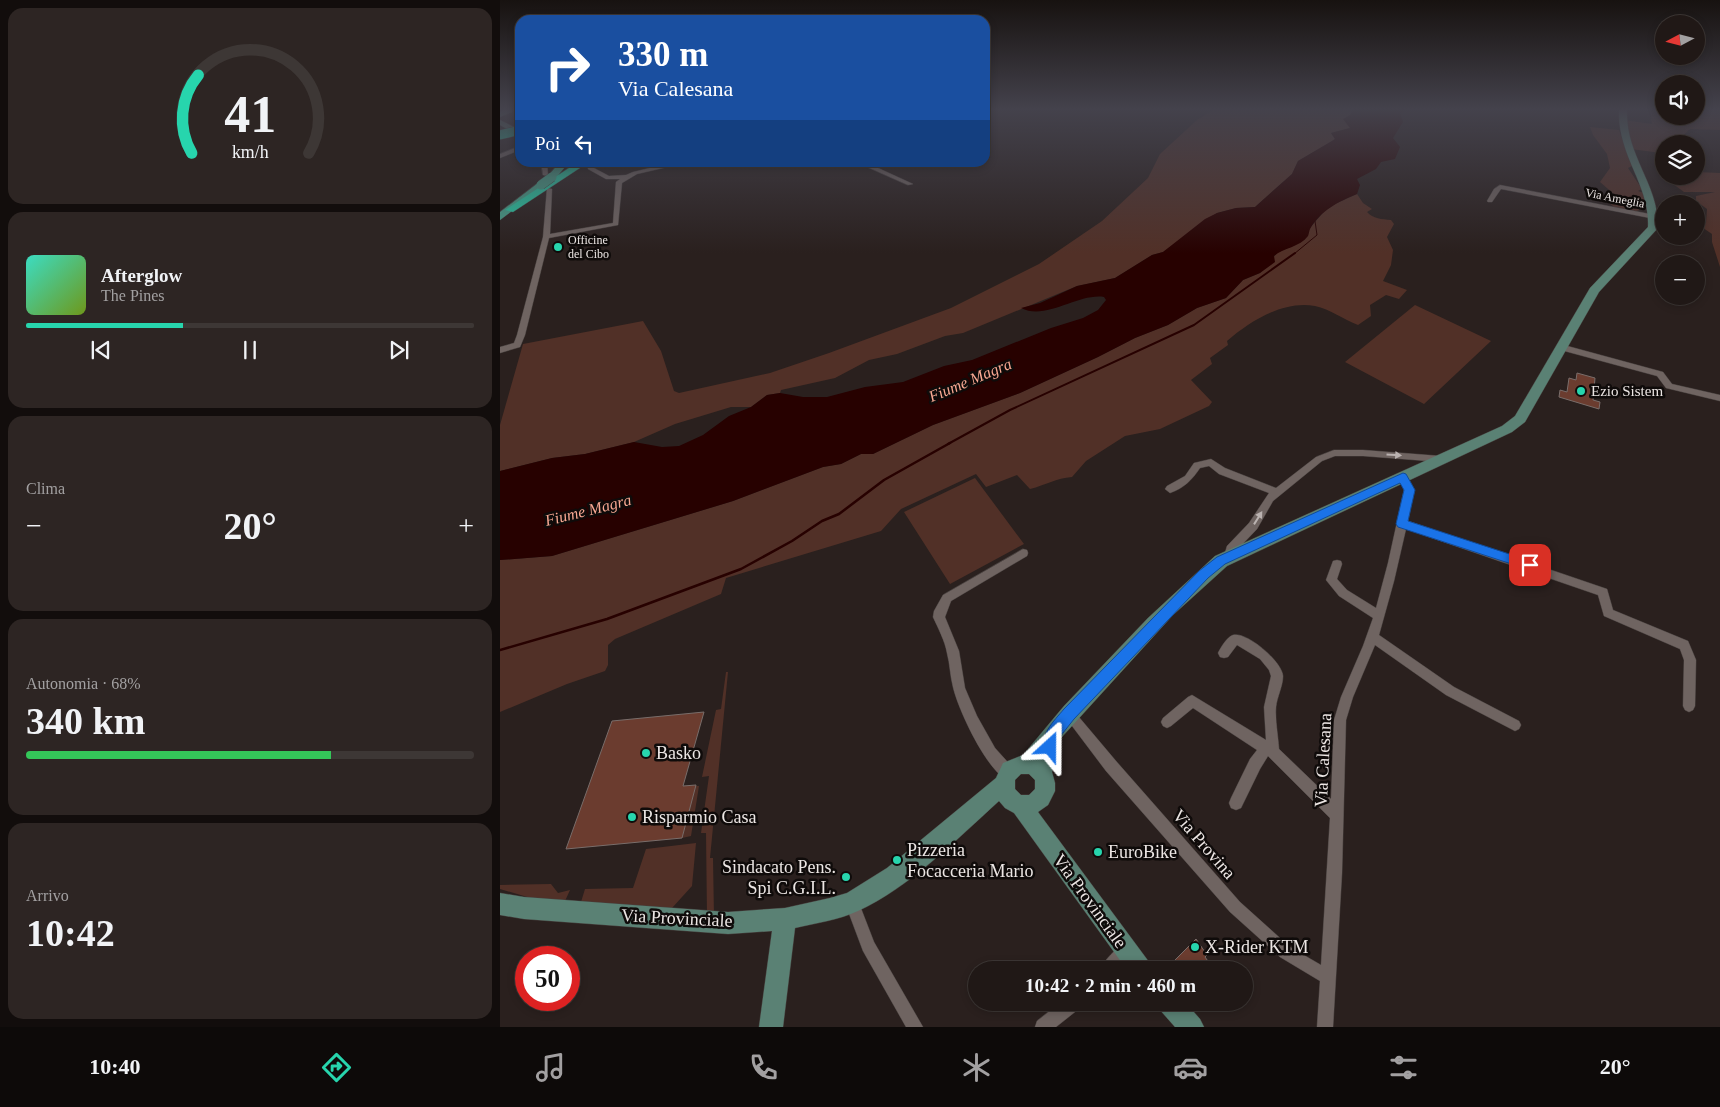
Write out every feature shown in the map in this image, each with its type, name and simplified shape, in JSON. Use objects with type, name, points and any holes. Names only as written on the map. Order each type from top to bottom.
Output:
[{"type":"highway","points":[[510,210],[577,167]]},
{"type":"main road","points":[[1016,792],[1045,786],[1035,768],[1052,735],[1069,714],[1204,575],[1229,556],[1507,429],[1520,419],[1594,290],[1653,228],[1655,217],[1632,157]]},
{"type":"main road","points":[[500,217],[552,177],[560,167]]},
{"type":"main road","name":"Via Provinciale","points":[[1035,768],[1017,766],[1016,792],[1045,837],[1134,961]]},
{"type":"main road","name":"Via Provinciale","points":[[500,904],[524,908],[728,923],[785,919],[852,903],[903,870],[976,809],[1016,792]]},
{"type":"main road","points":[[771,1027],[785,919]]},
{"type":"main road","points":[[1176,1011],[1188,1026]]},
{"type":"street","points":[[545,167],[546,174]]},
{"type":"street","points":[[590,167],[608,178],[626,177],[666,167]]},
{"type":"street","points":[[871,167],[910,184]]},
{"type":"street","points":[[546,238],[616,224],[618,182],[626,177]]},
{"type":"street","name":"Via Ameglia","points":[[1490,202],[1496,190],[1500,188],[1655,217]]},
{"type":"street","points":[[500,350],[517,345],[546,238],[550,198],[549,189]]},
{"type":"street","points":[[1560,347],[1660,374],[1669,386],[1720,398]]},
{"type":"street","points":[[1229,556],[1231,549],[1253,526],[1276,492],[1319,459],[1334,453],[1364,453],[1441,460]]},
{"type":"street","points":[[1170,489],[1188,479],[1197,465],[1211,462],[1222,471],[1276,492]]},
{"type":"street","name":"Via Calesana","points":[[1325,1027],[1337,815],[1340,720],[1345,696],[1373,637],[1379,616],[1409,490],[1403,477]]},
{"type":"street","points":[[1402,524],[1603,592],[1606,597],[1606,610],[1613,617],[1684,645],[1690,660],[1689,706]]},
{"type":"street","points":[[1016,792],[990,753],[972,720],[959,688],[952,651],[939,617],[947,598],[1023,553]]},
{"type":"street","points":[[1337,564],[1331,580],[1343,593],[1379,616]]},
{"type":"street","points":[[1373,637],[1450,691],[1515,725]]},
{"type":"street","points":[[1224,652],[1234,640],[1238,640],[1264,655],[1274,667],[1277,676],[1270,707],[1270,749],[1255,764],[1236,802]]},
{"type":"street","points":[[1167,722],[1192,701],[1270,749],[1337,815]]},
{"type":"street","name":"Via Provina","points":[[1069,714],[1235,907],[1285,952],[1329,978]]},
{"type":"street","points":[[852,903],[868,946],[915,1027]]},
{"type":"street","points":[[1117,961],[1126,951]]},
{"type":"street","points":[[1043,1027],[1063,1011]]},
{"type":"shaded area","points":[[1159,157],[1305,157],[1298,161],[1292,174],[1255,207],[1236,208],[1217,213],[1163,252],[1152,255],[1115,278],[1077,286],[963,333],[945,336],[897,354],[869,360],[835,378],[781,390],[780,393],[767,395],[751,407],[731,407],[675,424],[634,442],[585,454],[552,458],[500,471],[500,425],[523,344],[643,321],[661,351],[674,391],[679,393],[770,373],[951,308],[1039,264],[1102,221],[1148,178]]},
{"type":"shaded area","points":[[1608,157],[1629,157],[1632,166],[1628,168],[1642,189],[1638,191],[1644,193],[1648,208],[1636,211],[1613,209],[1613,206],[1608,202],[1615,195],[1600,182],[1610,168]]},
{"type":"shaded area","points":[[1705,172],[1720,173],[1720,267],[1712,242],[1712,234],[1705,229],[1707,209],[1705,208],[1705,195],[1701,195],[1715,192],[1684,192],[1674,185],[1705,185]]},
{"type":"shaded area","points":[[1357,194],[1363,203],[1372,209],[1367,212],[1369,214],[1391,220],[1394,224],[1387,237],[1393,250],[1391,265],[1383,281],[1407,290],[1399,299],[1386,295],[1370,305],[1371,316],[1358,325],[1315,306],[1291,306],[1268,314],[1246,326],[1227,341],[1228,345],[1210,358],[1212,364],[1191,380],[1212,402],[1209,406],[1160,429],[1125,436],[1086,461],[1072,477],[1030,489],[1017,475],[986,487],[976,474],[901,509],[881,531],[726,578],[721,594],[615,639],[608,645],[608,665],[605,671],[567,684],[500,712],[500,560],[552,556],[733,501],[823,467],[841,464],[861,454],[873,454],[933,425],[1020,393],[1135,338],[1168,325],[1197,308],[1226,298],[1243,280],[1260,273],[1278,252],[1295,245],[1328,207]]},
{"type":"shaded area","points":[[1415,305],[1491,341],[1424,404],[1345,362]]},
{"type":"shaded area","points":[[975,478],[1024,544],[950,584],[904,512]]},
{"type":"shaded area","points":[[726,672],[728,672],[710,858],[713,858],[714,917],[707,916],[706,833],[701,833],[709,776],[702,777],[716,710],[721,709]]},
{"type":"shaded area","points":[[695,786],[699,786],[691,836],[682,838]]},
{"type":"shaded area","points":[[696,843],[692,886],[672,908],[581,902],[585,889],[633,888],[646,849]]},
{"type":"shaded area","points":[[551,884],[558,893],[570,890],[565,901],[534,899],[500,889],[500,885]]},
{"type":"water","name":"Fiume Magra","points":[[1305,157],[1396,157],[1395,159],[1381,162],[1376,169],[1357,179],[1360,185],[1357,194],[1325,212],[1314,222],[1305,240],[1274,256],[1275,262],[1260,273],[1243,280],[1226,298],[1197,308],[1168,325],[1135,338],[1020,393],[933,425],[873,454],[861,454],[841,464],[823,467],[733,501],[552,556],[500,560],[500,471],[552,458],[585,454],[634,442],[662,447],[679,446],[703,435],[729,416],[751,407],[767,395],[780,393],[803,397],[827,397],[865,387],[903,382],[944,366],[972,360],[1051,328],[1083,318],[1098,310],[1106,300],[1104,297],[1084,299],[1041,311],[1021,308],[1040,303],[1077,286],[1115,278],[1152,255],[1163,252],[1205,219],[1217,213],[1236,208],[1255,207],[1292,174],[1298,161]]},
{"type":"building","name":"Ezio Sistem","points":[[1577,373],[1595,378],[1593,400],[1600,402],[1599,409],[1559,397],[1560,390],[1567,392],[1569,378],[1576,380]]},
{"type":"building","points":[[704,712],[683,786],[696,785],[682,838],[566,849],[612,721]]},
{"type":"building","name":"X-Rider KTM","points":[[1196,939],[1207,955],[1205,957],[1208,961],[1176,961]]},
{"type":"waterway","points":[[1294,254],[1317,235],[1315,221]]},
{"type":"waterway","points":[[948,444],[1010,410],[1194,325],[1295,253]]},
{"type":"waterway","points":[[500,650],[607,619],[741,569],[792,541],[822,521],[839,514],[884,480],[950,443]]},
{"type":"place","name":"Officine del Cibo","points":[[558,247]]},
{"type":"place","name":"Ezio Sistem","points":[[1581,391]]},
{"type":"place","name":"Basko","points":[[646,753]]},
{"type":"place","name":"Risparmio Casa","points":[[632,817]]},
{"type":"place","name":"EuroBike","points":[[1098,852]]},
{"type":"place","name":"Pizzeria Focacceria Mario","points":[[897,860]]},
{"type":"place","name":"Sindacato Pens. Spi C.G.I.L.","points":[[846,877]]},
{"type":"place","name":"X-Rider KTM","points":[[1195,947]]},
{"type":"route","points":[[1050,747],[1052,735],[1069,714],[1138,641],[1204,575],[1221,561],[1403,477],[1409,490],[1402,524],[1530,565]]}]
